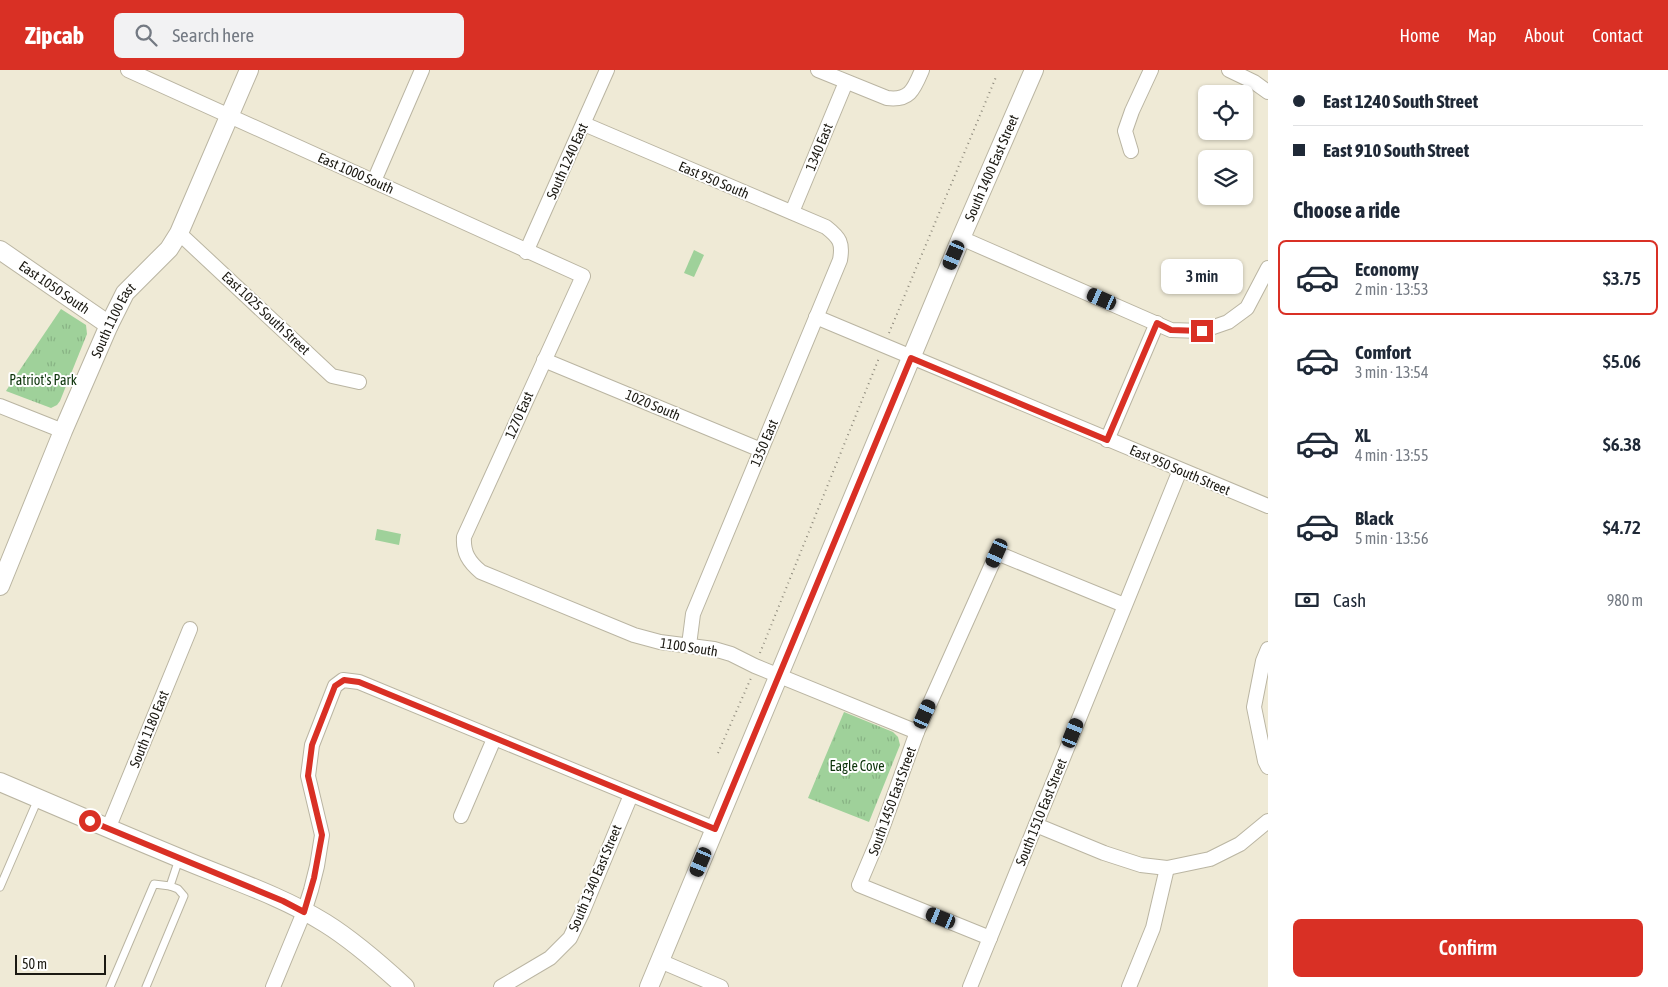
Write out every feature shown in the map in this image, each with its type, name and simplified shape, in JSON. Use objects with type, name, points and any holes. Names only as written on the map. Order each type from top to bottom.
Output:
[{"type":"street","name":"East 1000 South","points":[[128,70],[374,180],[526,252],[583,276]]},
{"type":"street","name":"South 1100 East","points":[[0,586],[63,431],[109,325],[125,294],[169,249],[179,232],[249,70]]},
{"type":"street","points":[[374,180],[422,70]]},
{"type":"street","name":"South 1240 East","points":[[526,252],[607,70]]},
{"type":"street","points":[[818,70],[887,98],[896,99],[906,97],[914,89],[922,70]]},
{"type":"street","points":[[1131,151],[1125,131],[1151,70]]},
{"type":"street","points":[[1229,70],[1254,82],[1268,92]]},
{"type":"street","name":"South 1400 East Street","points":[[649,987],[961,238],[1028,72]]},
{"type":"street","name":"1340 East","points":[[792,212],[846,82]]},
{"type":"street","name":"East 950 South","points":[[584,124],[826,227],[840,241]]},
{"type":"street","name":"East 1025 South Street","points":[[179,232],[332,376],[359,382]]},
{"type":"street","points":[[961,238],[1171,330],[1202,331],[1228,322],[1247,308],[1268,268]]},
{"type":"street","name":"1350 East","points":[[689,645],[693,614],[840,260],[842,249],[840,241]]},
{"type":"street","name":"East 1050 South","points":[[0,250],[109,325]]},
{"type":"street","name":"1270 East","points":[[466,555],[463,546],[464,537],[583,276]]},
{"type":"street","name":"East 950 South Street","points":[[816,317],[1268,506]]},
{"type":"street","points":[[1107,440],[1157,323]]},
{"type":"street","name":"1020 South","points":[[544,360],[761,450]]},
{"type":"street","points":[[0,406],[63,431]]},
{"type":"street","name":"South 1510 East Street","points":[[970,987],[1180,470]]},
{"type":"street","name":"South 1450 East Street","points":[[990,938],[860,885],[917,732],[997,553],[1124,605]]},
{"type":"street","name":"1100 South","points":[[466,555],[472,565],[481,572],[634,635],[660,642],[714,649],[730,654],[917,732]]},
{"type":"street","name":"South 1180 East","points":[[108,829],[190,629]]},
{"type":"street","points":[[1268,649],[1263,662],[1254,707],[1265,761],[1268,767]]},
{"type":"street","points":[[273,987],[304,912],[311,890],[322,835],[308,776],[312,745],[335,686],[344,680],[359,682],[715,829]]},
{"type":"street","points":[[461,816],[494,739]]},
{"type":"street","points":[[0,782],[283,901],[325,924],[350,941],[405,987]]},
{"type":"street","name":"South 1340 East Street","points":[[501,987],[550,958],[570,938],[630,795]]},
{"type":"street","points":[[1036,825],[1104,853],[1140,865],[1167,868],[1210,859],[1240,844],[1268,821]]},
{"type":"street","points":[[1129,987],[1153,928],[1167,868]]},
{"type":"street","points":[[660,962],[721,987]]},
{"type":"lane","points":[[0,887],[38,799]]},
{"type":"lane","points":[[170,886],[179,858]]},
{"type":"lane","points":[[110,987],[154,884],[170,886],[178,889],[184,896],[146,987]]},
{"type":"path","points":[[890,333],[996,77]]},
{"type":"path","points":[[762,649],[877,363]]},
{"type":"path","points":[[718,753],[750,681]]},
{"type":"green space","points":[[694,250],[704,255],[694,277],[684,273]]},
{"type":"green space","name":"Patriot's Park","points":[[61,309],[86,325],[87,334],[60,401],[51,408],[6,391]]},
{"type":"green space","points":[[377,529],[401,534],[399,545],[375,540]]},
{"type":"green space","name":"Eagle Cove","points":[[844,712],[893,732],[898,737],[900,745],[869,822],[808,798]]},
{"type":"route","points":[[90,821],[283,901],[304,912],[317,866],[322,835],[308,776],[312,745],[335,686],[344,680],[359,682],[715,829],[911,358],[1107,440],[1157,323],[1171,330],[1202,331]]}]
